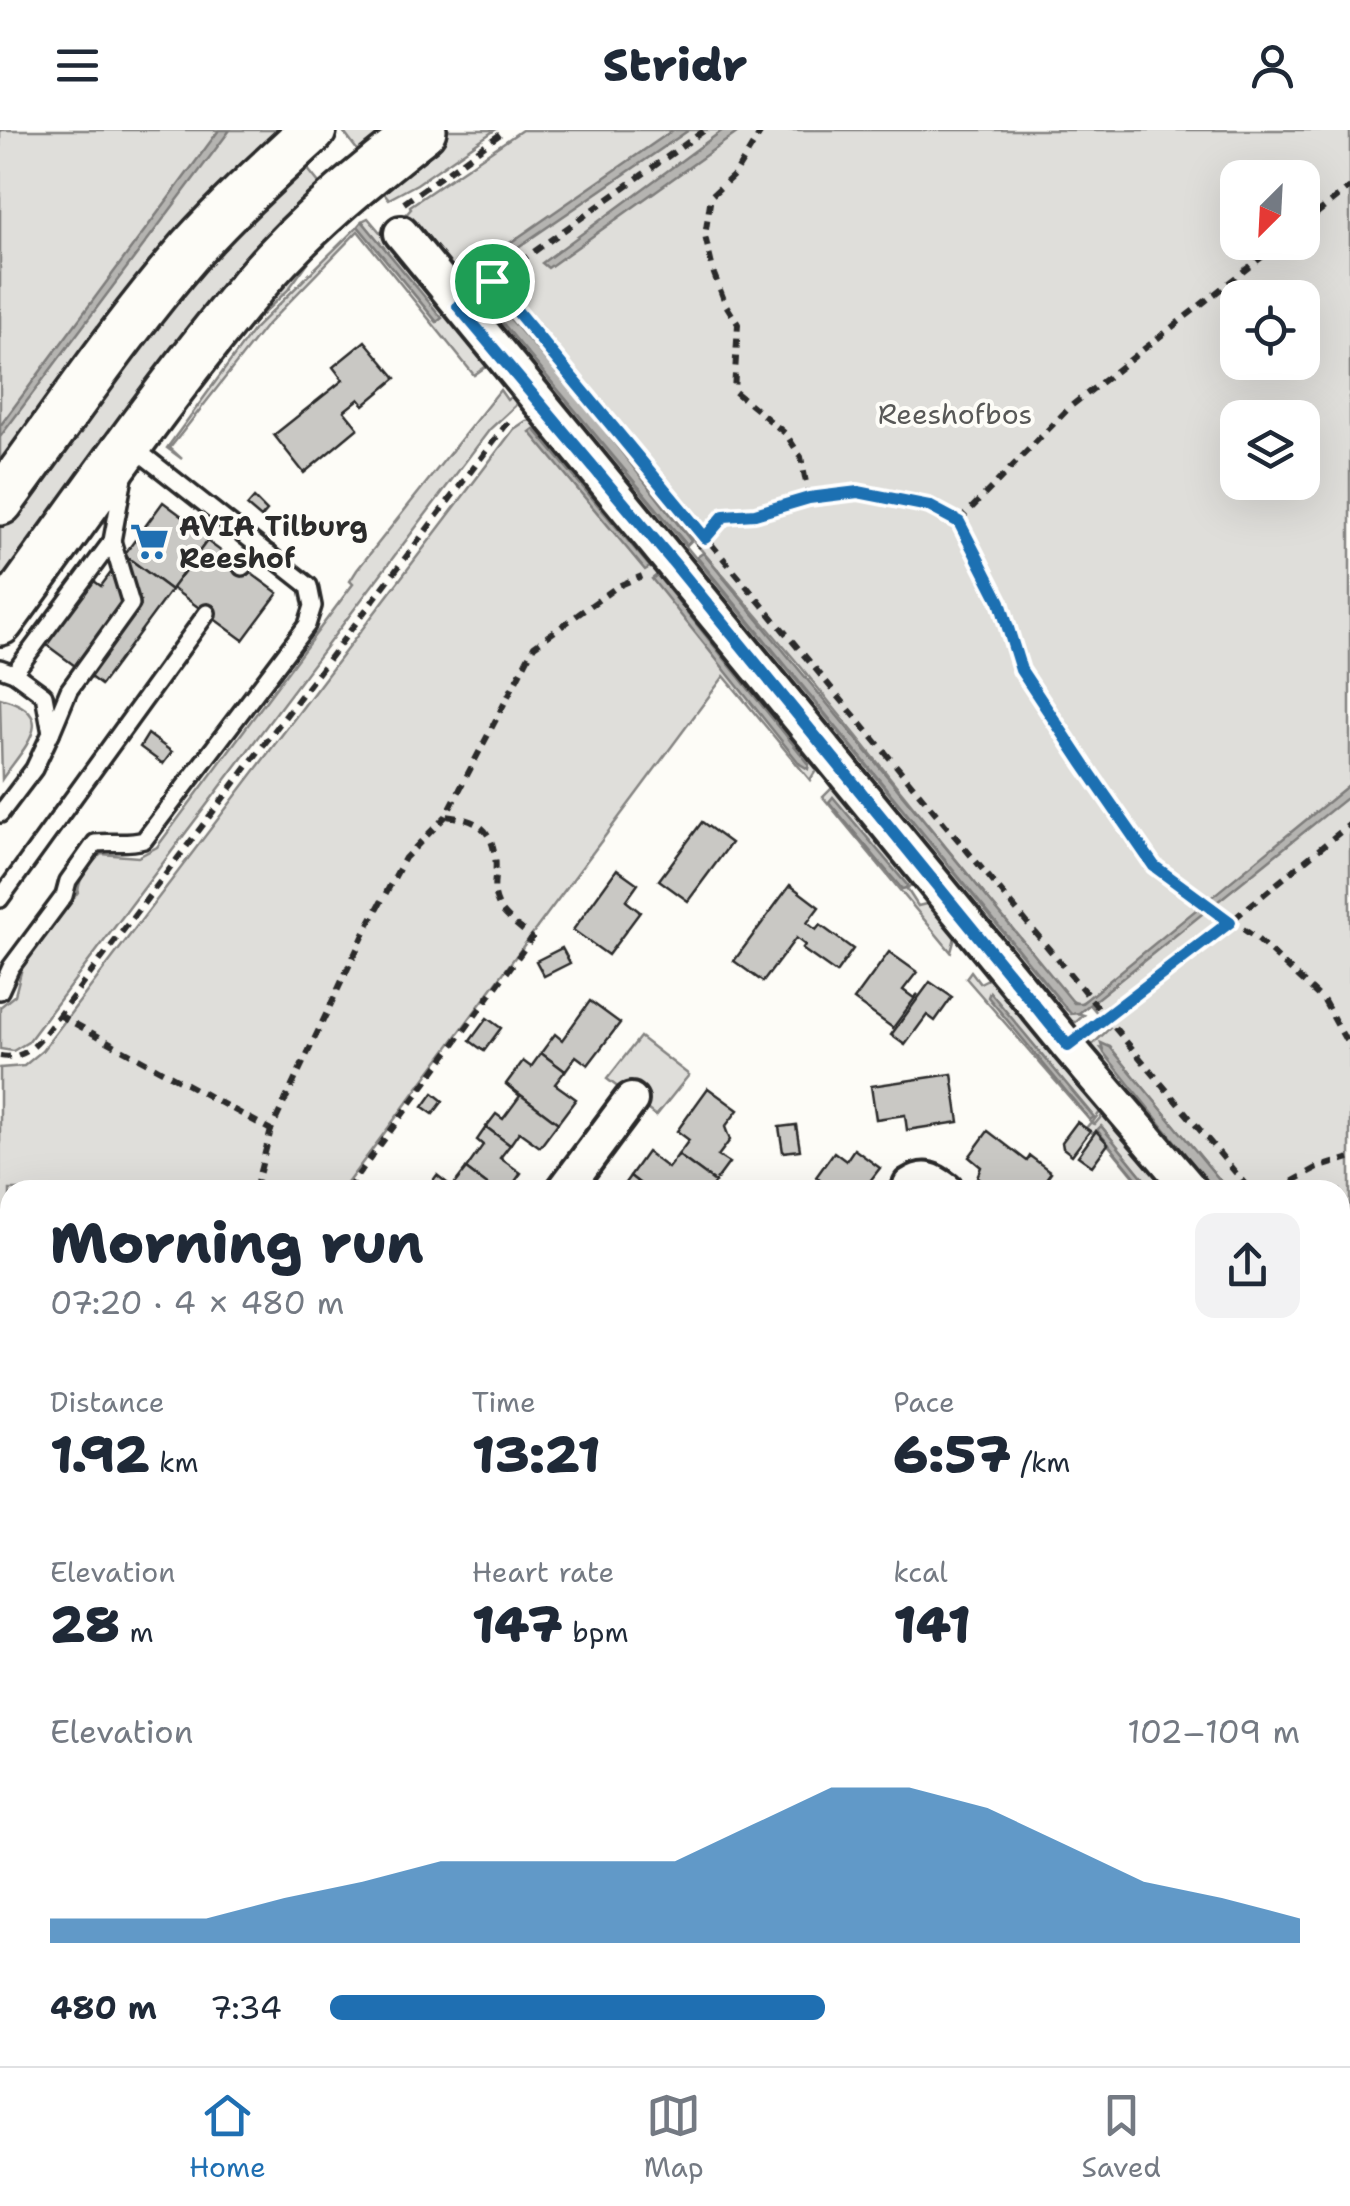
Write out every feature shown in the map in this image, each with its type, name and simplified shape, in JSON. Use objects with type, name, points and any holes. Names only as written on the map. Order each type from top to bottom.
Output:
[{"type":"main road","points":[[0,502],[144,306],[238,200],[312,130]]},
{"type":"main road","points":[[0,622],[254,283],[333,202],[423,130]]},
{"type":"street","points":[[400,220],[458,306],[1182,1180]]},
{"type":"street","points":[[571,1180],[631,1100]]},
{"type":"lane","points":[[0,814],[34,770],[69,690],[132,604],[112,541],[130,445],[308,586],[313,606],[306,624],[144,840],[125,845],[95,842],[0,991]]},
{"type":"lane","points":[[51,733],[44,696],[7,671],[112,541]]},
{"type":"lane","points":[[242,567],[252,558],[269,554]]},
{"type":"lane","points":[[0,899],[207,613]]},
{"type":"path","points":[[400,220],[506,130]]},
{"type":"path","points":[[458,306],[706,130]]},
{"type":"path","points":[[762,130],[736,174],[711,196],[704,236],[714,274],[738,324],[734,390],[786,434],[801,458],[809,498]]},
{"type":"path","points":[[1320,211],[1350,187]]},
{"type":"path","points":[[959,522],[1071,406],[1259,260]]},
{"type":"path","points":[[492,281],[1242,1180]]},
{"type":"path","points":[[0,1056],[15,1058],[28,1053],[59,1016],[507,420],[537,400]]},
{"type":"path","points":[[258,1180],[270,1130],[386,892],[406,858],[446,816],[534,646],[618,586],[690,554],[724,516],[755,514],[809,498],[858,492],[929,506],[959,522],[1000,602],[1021,670],[1154,866],[1256,938],[1324,1000],[1350,1048]]},
{"type":"path","points":[[353,1180],[532,938],[498,905],[493,880],[496,857],[485,829],[471,818],[446,816]]},
{"type":"path","points":[[1068,1046],[1350,824]]},
{"type":"path","points":[[59,1016],[270,1130]]},
{"type":"path","points":[[1295,1180],[1317,1168],[1350,1158]]},
{"type":"green space","points":[[0,130],[283,130],[0,484]]},
{"type":"green space","points":[[342,130],[392,130],[361,155]]},
{"type":"green space","points":[[443,130],[495,130],[389,199],[376,183]]},
{"type":"green space","name":"Reeshofbos","points":[[522,130],[1350,130],[1350,1180],[1220,1180],[1110,1047],[1101,1048],[1206,1180],[1194,1180],[1091,1055],[1092,1045],[1110,1028],[1086,1000],[1079,1004],[1069,1000],[801,667],[497,310],[501,321],[1067,1010],[1084,1015],[1076,1022],[1063,1021],[490,321],[495,308],[476,284],[466,291],[404,217],[410,206]]},
{"type":"green space","points":[[303,163],[323,188],[0,600],[0,524],[156,314]]},
{"type":"green space","points":[[368,218],[491,363],[474,375],[358,231],[264,328],[170,448],[182,459],[167,448],[254,329],[358,226],[436,321],[441,318],[362,221]]},
{"type":"green space","points":[[309,261],[288,290],[249,327],[281,278]]},
{"type":"green space","points":[[500,390],[507,400],[518,395],[515,406],[490,429],[28,1042],[13,1051],[0,1049],[0,1007],[15,995],[22,968],[78,892],[85,871],[101,854],[138,857],[157,847],[353,584],[350,581],[357,570]]},
{"type":"green space","points":[[538,419],[820,764],[810,780],[724,676],[349,1180],[0,1180],[0,1068],[24,1066],[42,1051],[514,429]],"holes":[[[535,429],[650,567],[531,432]]]},
{"type":"green space","points":[[0,698],[19,705],[34,722],[27,744],[2,779]]},
{"type":"green space","points":[[832,788],[840,788],[915,880],[907,889],[918,906],[934,902],[957,930],[951,952],[823,797]],"holes":[[[833,798],[907,885],[902,888],[829,802]]]},
{"type":"green space","points":[[971,971],[980,983],[994,976],[1103,1108],[1092,1123],[1106,1111],[1163,1180],[1145,1180],[1102,1127],[1098,1130],[1137,1180],[1097,1131],[1094,1134],[1086,1128],[1091,1122],[966,978]]},
{"type":"green space","points":[[640,1037],[689,1075],[656,1116],[607,1079]]},
{"type":"shaded area","points":[[219,130],[230,130],[0,437],[0,426]]},
{"type":"shaded area","points":[[673,130],[689,130],[502,258],[497,252]]},
{"type":"shaded area","points":[[723,130],[741,130],[548,268],[542,263]]},
{"type":"shaded area","points":[[362,221],[442,318],[437,322],[358,226]]},
{"type":"shaded area","points":[[499,306],[581,400],[691,541],[687,545],[501,321],[495,311]]},
{"type":"shaded area","points":[[534,429],[650,567],[645,570],[530,432]]},
{"type":"shaded area","points":[[703,553],[1074,1003],[1082,1003],[1350,784],[1350,795],[1079,1013],[1071,1014],[697,557]]},
{"type":"shaded area","points":[[657,575],[809,764],[808,769],[800,764],[652,579]]},
{"type":"shaded area","points":[[833,797],[906,888],[902,889],[829,802]]},
{"type":"shaded area","points":[[990,992],[1094,1117],[1090,1120],[988,997]]},
{"type":"shaded area","points":[[1101,1043],[1110,1047],[1220,1180],[1206,1180],[1104,1053]]},
{"type":"shaded area","points":[[1101,1126],[1145,1180],[1138,1180],[1097,1130]]},
{"type":"building","points":[[365,341],[396,378],[364,405],[359,399],[344,411],[358,428],[304,473],[274,435],[343,380],[333,367]]},
{"type":"building","points":[[254,498],[267,511],[261,518],[247,506]]},
{"type":"building","points":[[163,502],[210,537],[171,590],[124,555]]},
{"type":"building","points":[[207,541],[278,593],[243,640],[172,588]]},
{"type":"building","points":[[124,555],[171,590],[101,685],[33,635],[80,571],[101,586]]},
{"type":"building","points":[[148,734],[172,752],[163,764],[140,747]]},
{"type":"building","points":[[702,822],[731,843],[688,901],[659,880]]},
{"type":"building","points":[[617,869],[638,884],[626,901],[640,912],[608,955],[573,930]]},
{"type":"building","points":[[790,885],[819,907],[807,923],[816,930],[820,925],[853,949],[836,973],[802,949],[805,945],[796,938],[763,982],[734,961]]},
{"type":"building","points":[[562,948],[570,963],[544,976],[536,961]]},
{"type":"building","points":[[889,952],[917,972],[903,990],[914,998],[918,994],[893,1028],[854,1000]]},
{"type":"building","points":[[930,982],[952,997],[935,1021],[927,1015],[905,1045],[891,1035]]},
{"type":"building","points":[[590,1001],[620,1023],[588,1065],[576,1056],[565,1071],[541,1053],[555,1034],[562,1040]]},
{"type":"building","points":[[487,1018],[501,1028],[484,1051],[470,1041]]},
{"type":"building","points":[[541,1053],[565,1071],[555,1084],[576,1099],[558,1123],[506,1084],[523,1061],[531,1067]]},
{"type":"building","points":[[952,1074],[959,1122],[907,1130],[905,1115],[876,1119],[871,1086]]},
{"type":"building","points":[[506,1084],[558,1123],[540,1147],[519,1132],[510,1145],[486,1127],[496,1114],[503,1119],[520,1096]]},
{"type":"building","points":[[708,1088],[738,1110],[725,1127],[730,1140],[718,1156],[729,1163],[716,1180],[678,1155],[689,1140],[677,1131]]},
{"type":"building","points":[[433,1093],[443,1101],[433,1114],[423,1107]]},
{"type":"building","points":[[1077,1122],[1090,1131],[1072,1155],[1062,1142]]},
{"type":"building","points":[[796,1125],[800,1150],[783,1152],[779,1127]]},
{"type":"building","points":[[486,1127],[510,1145],[500,1158],[521,1173],[516,1180],[481,1180],[466,1169],[483,1145],[477,1140]]},
{"type":"building","points":[[988,1131],[1027,1161],[1030,1156],[1051,1172],[1045,1180],[981,1180],[977,1177],[981,1167],[969,1157]]},
{"type":"building","points":[[1096,1131],[1108,1144],[1092,1166],[1078,1156]]},
{"type":"building","points":[[854,1149],[880,1168],[871,1180],[816,1177],[834,1152],[846,1161]]},
{"type":"building","points":[[647,1152],[668,1168],[678,1155],[712,1180],[635,1180],[630,1176]]},
{"type":"building","points":[[466,1169],[481,1180],[457,1180]]},
{"type":"place","name":"AVIA Tilburg Reeshof","points":[[149,542]]},
{"type":"route","points":[[492,281],[705,538],[724,516],[755,514],[809,498],[858,492],[929,506],[959,522],[1000,602],[1021,670],[1084,765],[1154,866],[1230,922],[1068,1046],[674,563],[458,306],[492,281]]}]
